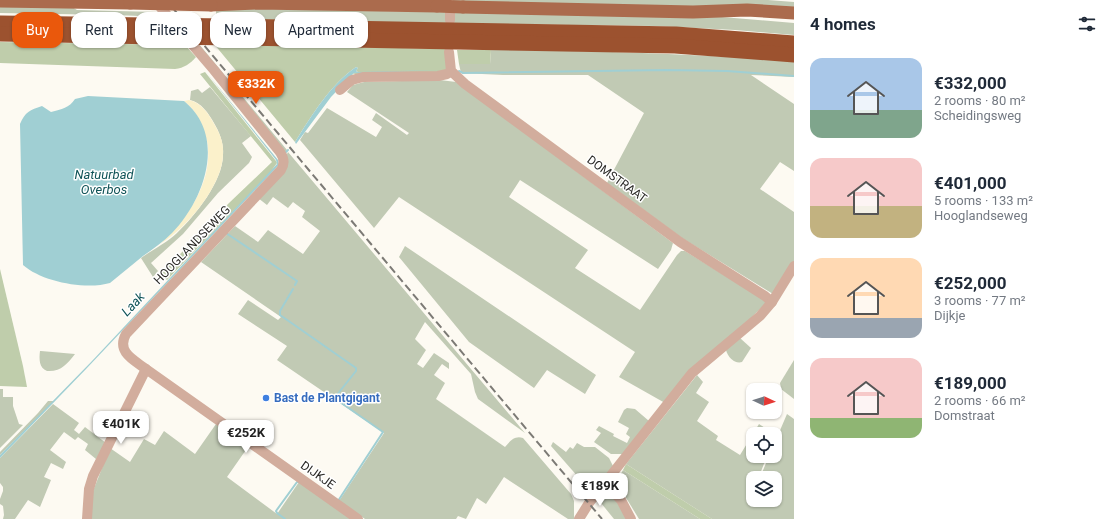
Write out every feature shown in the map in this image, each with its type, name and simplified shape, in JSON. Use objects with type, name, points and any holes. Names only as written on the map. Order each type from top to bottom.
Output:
[{"type":"highway","points":[[0,23],[676,34],[794,43]]},
{"type":"highway","points":[[0,34],[675,46],[794,55]]},
{"type":"main road","points":[[0,1],[130,3],[216,2],[693,12],[747,10],[794,13]]},
{"type":"main road","points":[[693,12],[794,21]]},
{"type":"street","name":"HOOGLANDSEWEG","points":[[146,369],[127,354],[124,349],[122,344],[126,334],[281,170],[284,165],[284,159],[280,152],[155,0]]},
{"type":"street","points":[[340,90],[352,80],[363,77],[438,76],[447,74],[451,71],[449,52]]},
{"type":"street","name":"DOMSTRAAT","points":[[451,71],[465,84],[679,241],[772,302]]},
{"type":"street","points":[[579,519],[589,503],[692,374],[760,316],[772,302],[794,266]]},
{"type":"street","points":[[87,519],[89,489],[93,476],[146,369]]},
{"type":"street","name":"DIJKJE","points":[[146,369],[358,519]]},
{"type":"street","points":[[605,483],[620,500],[631,519]]},
{"type":"green space","points":[[768,0],[794,2],[794,11],[453,1]]},
{"type":"green space","points":[[0,5],[72,7],[77,10],[157,12],[135,12],[135,16],[127,15],[127,12],[71,12],[71,14],[63,14],[63,12],[0,13]]},
{"type":"green space","points":[[219,8],[722,17],[794,23],[794,35],[655,26],[368,23],[368,12],[274,12],[274,21],[266,21],[266,12],[216,12],[219,11]]},
{"type":"green space","points":[[0,42],[12,42],[12,48],[63,48],[63,43],[71,43],[71,48],[127,48],[127,44],[135,44],[135,48],[188,48],[196,57],[187,65],[175,69],[0,63]]},
{"type":"green space","points":[[266,45],[274,45],[274,48],[368,47],[447,49],[446,69],[444,72],[393,75],[352,74],[358,72],[356,71],[358,68],[356,67],[330,92],[315,111],[295,142],[217,48],[266,48]]},
{"type":"green space","points":[[198,48],[202,48],[287,150],[285,153],[287,154],[288,152],[525,433],[478,399],[471,374],[425,322],[415,339],[426,350],[417,364],[423,368],[434,353],[449,363],[449,369],[442,364],[434,375],[445,383],[436,399],[505,447],[515,438],[523,438],[571,494],[574,501],[574,519],[568,519],[504,477],[486,504],[477,498],[466,519],[458,516],[456,519],[365,519],[339,501],[384,433],[277,360],[287,346],[238,314],[248,300],[278,320],[281,317],[201,262],[235,226],[258,242],[268,230],[303,254],[320,231],[302,217],[305,211],[293,202],[288,208],[273,197],[267,205],[258,198],[286,168]]},
{"type":"green space","points":[[457,50],[491,50],[490,64],[459,64]]},
{"type":"green space","points":[[491,50],[605,52],[794,60],[794,77],[751,75],[794,104],[794,171],[780,162],[760,189],[794,212],[794,262],[773,294],[682,238],[607,183],[644,113],[588,75],[503,75],[461,73],[459,64],[490,64]]},
{"type":"green space","points":[[205,72],[277,163],[269,174],[167,280],[161,274],[229,203],[272,162],[200,74]]},
{"type":"green space","points":[[440,80],[456,82],[673,243],[671,250],[658,269],[520,180],[509,197],[588,250],[575,268],[640,310],[677,255],[681,251],[685,251],[766,301],[765,304],[665,403],[619,377],[635,352],[399,197],[374,228],[300,140],[305,132],[308,133],[327,108],[376,137],[382,127],[372,120],[376,113],[407,135],[409,133],[347,92],[353,85],[364,82]]},
{"type":"green space","points":[[210,87],[251,136],[242,143],[252,157],[249,163],[218,193],[183,234],[151,263],[158,271],[153,277],[141,258],[165,243],[192,217],[213,187],[222,165],[223,147],[218,131],[207,112],[198,103],[190,100],[191,91],[198,89],[202,93]]},
{"type":"green space","points":[[405,246],[596,375],[585,394],[547,370],[534,388],[469,342],[399,257]]},
{"type":"green space","points":[[0,269],[23,366],[27,387],[0,386]]},
{"type":"green space","points":[[740,338],[751,348],[742,362],[737,362],[728,356],[726,350]]},
{"type":"green space","points":[[40,351],[75,354],[60,369],[47,371],[42,368]]},
{"type":"green space","points":[[794,360],[794,399],[782,390],[782,383],[780,383]]},
{"type":"green space","points":[[697,375],[703,382],[696,393],[709,402],[697,421],[718,436],[716,440],[740,455],[746,445],[746,463],[764,463],[761,471],[746,471],[746,507],[782,507],[782,471],[763,471],[766,463],[782,463],[781,427],[787,414],[794,419],[794,519],[712,519],[626,464]]},
{"type":"green space","points":[[0,389],[3,389],[3,397],[13,397],[13,406],[19,424],[23,425],[0,448]]},
{"type":"green space","points":[[48,401],[54,401],[0,455],[0,452]]},
{"type":"green space","points":[[53,404],[79,423],[74,430],[79,434],[85,427],[106,443],[96,459],[85,450],[88,444],[78,437],[75,440],[64,432],[50,450],[66,462],[63,469],[51,463],[44,477],[51,480],[40,507],[28,500],[15,519],[3,519],[3,506],[0,504],[3,487],[0,483],[0,458]]},
{"type":"green space","points":[[627,408],[635,409],[649,421],[624,454],[611,454],[594,442],[601,433],[596,430],[599,426],[614,434],[613,436],[627,443],[630,437],[626,434],[629,428],[618,422],[624,410]]},
{"type":"green space","points":[[216,424],[248,447],[227,477],[277,514],[299,482],[352,519],[90,519],[91,496],[110,448],[130,462],[144,439],[155,445],[164,431],[195,454]]},
{"type":"green space","points":[[553,442],[566,452],[570,447],[573,449],[577,443],[584,447],[595,447],[609,458],[613,466],[593,494],[551,446]]},
{"type":"green space","points":[[626,464],[712,519],[700,519],[623,470]]},
{"type":"green space","points":[[623,470],[700,519],[639,519],[617,483]]},
{"type":"green space","points":[[602,493],[612,495],[629,519],[614,519],[597,498]]},
{"type":"sand","points":[[189,100],[197,103],[203,108],[209,115],[221,137],[223,154],[221,166],[217,179],[201,205],[181,228],[160,244],[187,214],[201,189],[208,163],[208,149],[205,136],[197,116],[191,107],[184,101]]},
{"type":"water","points":[[356,67],[358,68],[356,71],[358,72],[442,70],[354,73],[331,97],[296,144],[295,142],[322,101],[347,74]]},
{"type":"water","points":[[206,72],[278,160],[279,165],[0,458],[0,455],[92,361],[277,164],[276,160]]},
{"type":"water","name":"Natuurbad Overbos","points":[[88,96],[184,101],[197,115],[205,132],[208,149],[202,186],[184,219],[172,233],[110,283],[89,286],[53,280],[31,271],[23,265],[20,124],[26,114],[34,109],[42,106],[51,112],[68,106],[75,99]]},
{"type":"waterway","points":[[459,71],[463,73],[666,70],[727,71],[794,76]]},
{"type":"waterway","name":"Laak","points":[[285,153],[288,150]]},
{"type":"waterway","points":[[226,233],[297,281],[295,285]]},
{"type":"waterway","points":[[293,289],[280,311],[280,315],[356,368],[356,371],[336,396],[337,400],[383,432],[338,501]]},
{"type":"waterway","points":[[285,519],[276,511],[297,482],[299,482]]},
{"type":"railway","points":[[166,0],[602,519]]},
{"type":"place","name":"Bast de Plantgigant","points":[[266,398]]}]
